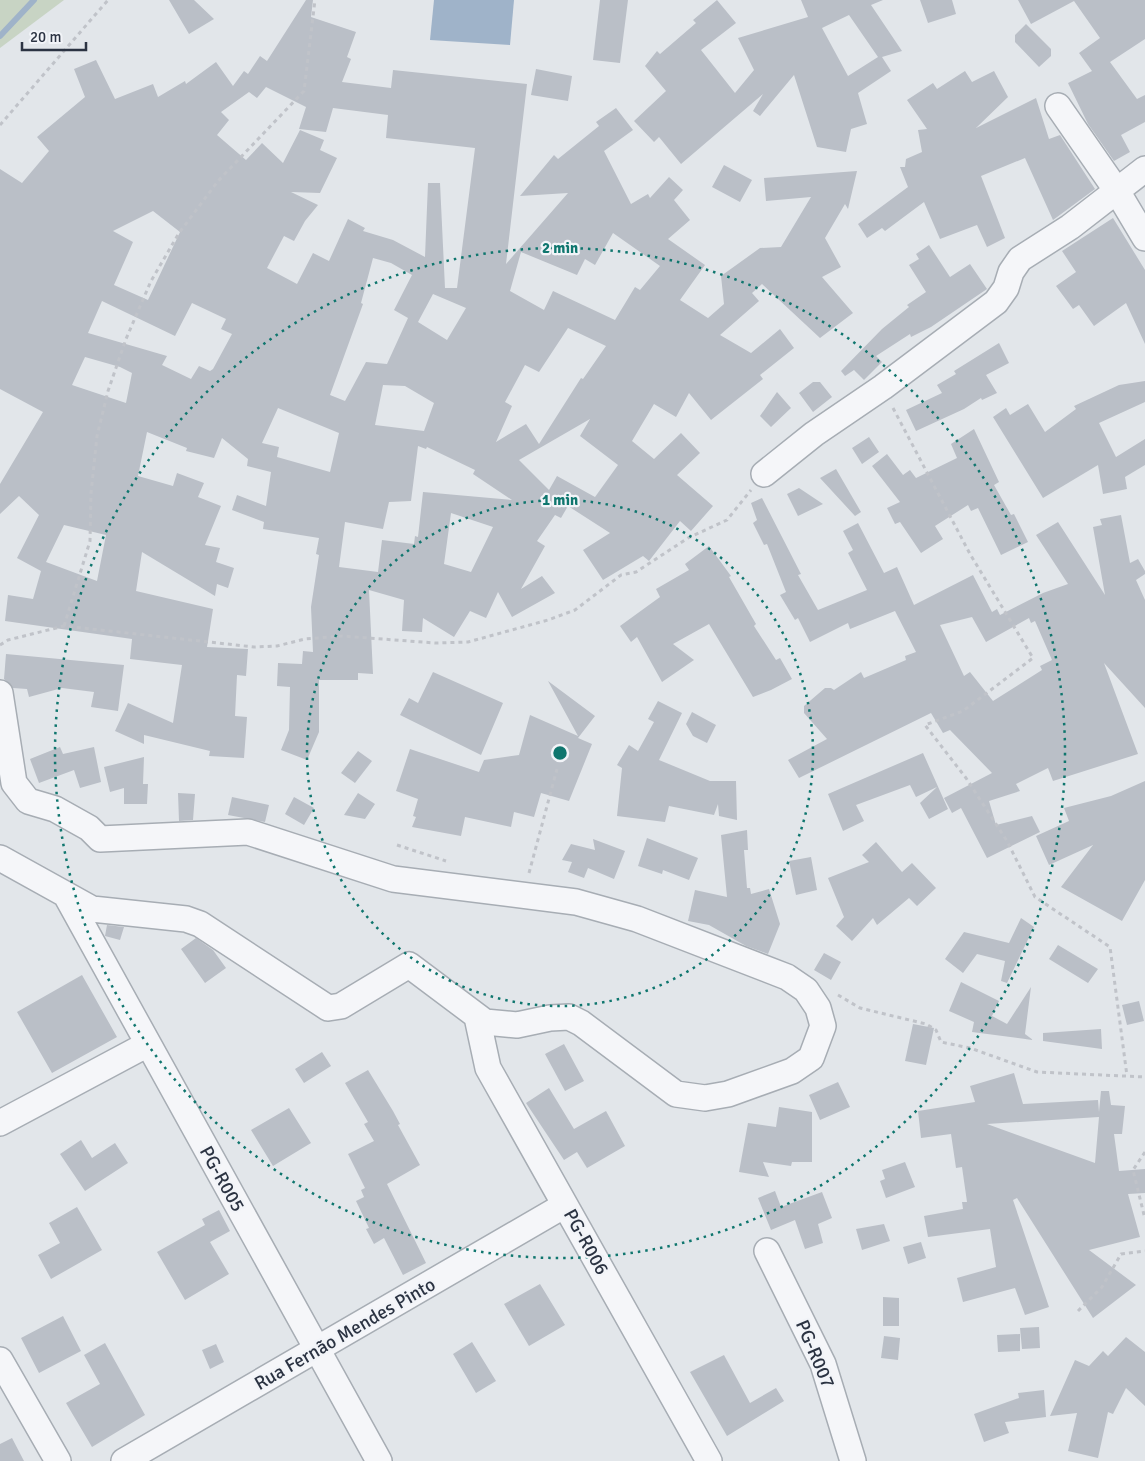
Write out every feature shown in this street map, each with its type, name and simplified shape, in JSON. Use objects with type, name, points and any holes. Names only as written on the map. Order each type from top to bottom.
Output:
[{"type":"street","points":[[1058,106],[1117,191],[1145,238]]},
{"type":"street","points":[[764,474],[814,434],[882,387],[996,302],[1006,288],[1011,272],[1020,259],[1070,227],[1145,170]]},
{"type":"street","points":[[0,694],[14,783],[28,801],[55,809],[89,828],[100,838],[248,832],[394,879],[576,902],[637,919],[787,977],[806,990],[818,1008],[823,1026],[811,1058],[792,1071],[728,1094],[705,1098],[676,1094],[581,1023],[569,1017],[550,1018],[517,1025],[485,1022],[409,965],[341,1006],[328,1008],[200,924],[186,919],[92,909],[67,897],[0,858]]},
{"type":"street","name":"PG-R005","points":[[67,897],[379,1461]]},
{"type":"street","name":"PG-R006","points":[[477,1017],[488,1068],[709,1461]]},
{"type":"street","points":[[0,1123],[148,1044]]},
{"type":"street","name":"Rua Fernão Mendes Pinto","points":[[124,1461],[317,1351],[565,1205]]},
{"type":"street","name":"PG-R007","points":[[767,1251],[823,1364],[854,1461]]},
{"type":"street","points":[[0,1360],[58,1461]]},
{"type":"path","points":[[0,126],[108,0]]},
{"type":"path","points":[[64,626],[90,541],[91,493],[97,436],[108,391],[126,339],[151,281],[179,233],[218,181],[304,91],[315,0]]},
{"type":"path","points":[[882,387],[970,554],[1033,658],[963,711],[925,725],[966,778],[1007,841],[1035,897],[1110,947],[1127,1076]]},
{"type":"path","points":[[0,645],[8,640],[64,626],[254,648],[277,646],[305,639],[342,636],[435,643],[468,642],[575,610],[621,575],[636,572],[688,538],[727,520],[764,474]]},
{"type":"path","points":[[529,873],[557,769]]},
{"type":"path","points":[[1145,1152],[1133,1170],[1145,1219]]},
{"type":"path","points":[[1078,1311],[1102,1287],[1121,1254],[1145,1251]]},
{"type":"green space","points":[[0,0],[64,0],[0,48]]},
{"type":"water","points":[[434,0],[514,0],[510,45],[430,40]]},
{"type":"building","points":[[169,0],[194,0],[214,19],[189,34]]},
{"type":"building","points":[[306,0],[313,0],[311,17],[356,32],[347,57],[351,59],[342,82],[391,88],[393,70],[527,84],[506,264],[568,193],[520,196],[554,155],[558,159],[599,126],[596,122],[616,108],[633,130],[604,151],[631,204],[648,194],[650,198],[669,177],[683,190],[674,200],[690,220],[668,239],[705,265],[680,300],[708,318],[724,304],[721,276],[760,248],[781,247],[811,197],[766,201],[764,178],[857,171],[848,209],[845,204],[825,238],[841,267],[822,277],[853,313],[820,338],[762,284],[752,293],[759,301],[720,335],[751,353],[780,329],[794,348],[760,375],[763,379],[711,420],[689,393],[676,417],[654,404],[632,441],[654,459],[681,433],[700,453],[677,475],[713,506],[691,531],[680,521],[649,561],[643,556],[603,580],[583,550],[610,533],[568,506],[561,518],[555,515],[537,541],[545,546],[521,589],[542,576],[555,593],[512,617],[498,592],[486,618],[470,611],[454,637],[423,618],[422,632],[402,631],[404,600],[369,590],[373,674],[358,673],[358,680],[319,680],[319,732],[307,760],[281,750],[289,730],[290,687],[277,686],[278,663],[302,664],[303,651],[313,652],[311,607],[319,555],[316,554],[319,538],[263,529],[264,522],[232,510],[237,495],[266,506],[271,472],[247,466],[248,459],[222,438],[214,458],[186,451],[187,448],[147,432],[138,476],[173,486],[177,473],[204,483],[198,497],[221,506],[205,545],[220,548],[216,562],[234,568],[228,588],[217,584],[215,596],[142,552],[136,591],[213,609],[207,647],[248,649],[246,676],[237,675],[235,716],[247,717],[244,758],[209,756],[210,751],[144,735],[144,744],[115,731],[128,703],[173,723],[182,665],[130,659],[132,639],[5,621],[8,595],[33,599],[41,571],[17,558],[39,515],[19,496],[0,514],[0,484],[43,412],[0,389],[0,169],[22,183],[49,151],[37,137],[85,97],[74,69],[96,60],[115,99],[153,84],[158,97],[185,81],[186,84],[216,62],[233,86],[244,71],[248,74],[260,56],[267,61]],"holes":[[[266,87],[306,107],[299,129],[326,132],[333,108],[388,115],[386,138],[475,148],[457,288],[445,288],[440,183],[428,183],[425,257],[393,240],[363,231],[365,228],[348,219],[329,261],[313,253],[297,284],[267,268],[284,236],[294,241],[305,221],[318,205],[291,192],[320,193],[337,158],[320,150],[324,140],[300,130],[283,163],[262,143],[246,160],[217,135],[229,120],[221,112],[249,92],[257,98]],[[153,211],[180,232],[148,300],[114,285],[133,242],[113,231]],[[613,233],[660,266],[640,290],[635,287],[615,320],[553,291],[544,310],[510,291],[521,252],[577,275],[585,259],[595,265]],[[373,258],[391,263],[412,275],[394,310],[408,318],[387,364],[366,362],[345,401],[330,395],[363,304],[361,303]],[[433,294],[466,308],[447,340],[418,322]],[[102,301],[175,336],[192,303],[226,319],[221,329],[232,334],[213,369],[210,371],[199,366],[191,379],[162,365],[167,356],[88,333]],[[568,328],[606,346],[583,379],[581,378],[539,444],[526,424],[496,442],[512,406],[505,402],[525,365],[539,372]],[[85,357],[120,367],[132,373],[126,403],[72,385]],[[383,385],[405,386],[434,403],[424,431],[375,425]],[[278,408],[339,433],[330,472],[277,457],[279,447],[262,443]],[[590,419],[580,436],[618,465],[595,497],[557,476],[549,490],[519,460]],[[418,446],[426,449],[427,447],[475,470],[473,474],[512,500],[423,492],[418,537],[415,536],[414,544],[382,540],[378,572],[339,567],[345,522],[383,529],[389,502],[411,501]],[[451,513],[493,527],[471,572],[444,564]],[[64,525],[106,535],[97,581],[46,562]]]},
{"type":"building","points":[[600,0],[628,0],[620,63],[593,60]]},
{"type":"building","points":[[717,0],[736,23],[701,50],[735,93],[754,70],[738,38],[808,17],[801,0],[883,0],[871,5],[902,51],[882,57],[891,71],[858,93],[867,124],[851,129],[846,152],[817,147],[794,75],[760,116],[753,111],[763,94],[681,164],[659,137],[654,142],[634,121],[666,91],[645,66],[657,51],[660,54],[696,23],[693,20]],"holes":[[[849,15],[878,57],[848,76],[822,28]]]},
{"type":"building","points":[[920,0],[952,0],[956,14],[928,23]]},
{"type":"building","points":[[1018,0],[1145,0],[1145,39],[1110,62],[1137,99],[1145,95],[1145,122],[1121,135],[1130,152],[1114,161],[1088,124],[1068,83],[1092,71],[1079,53],[1100,38],[1074,1],[1031,24]]},
{"type":"building","points":[[1026,24],[1051,49],[1051,56],[1039,67],[1015,42],[1015,35]]},
{"type":"building","points":[[536,69],[572,76],[568,101],[531,95]]},
{"type":"building","points":[[965,71],[972,82],[994,71],[1008,97],[976,128],[1036,98],[1049,139],[1060,135],[1095,189],[1053,220],[1025,158],[981,176],[1005,238],[987,247],[977,225],[940,239],[924,202],[885,231],[882,228],[867,238],[858,224],[908,187],[900,167],[905,167],[906,159],[922,152],[918,130],[927,129],[907,100],[933,83],[937,89]]},
{"type":"building","points":[[724,165],[752,180],[740,202],[712,187]]},
{"type":"building","points":[[1113,218],[1145,270],[1145,344],[1126,303],[1094,326],[1079,305],[1073,309],[1056,286],[1076,272],[1062,251]]},
{"type":"building","points":[[929,245],[950,277],[970,264],[987,289],[931,327],[911,337],[910,334],[876,356],[882,362],[864,380],[854,370],[845,376],[841,371],[882,329],[909,307],[907,305],[926,292],[909,265],[919,259],[916,254]]},
{"type":"building","points":[[999,343],[1009,363],[986,375],[997,393],[982,400],[981,398],[964,409],[916,431],[906,410],[942,393],[937,385],[956,374],[954,371]]},
{"type":"building","points":[[1145,381],[1145,402],[1099,423],[1116,457],[1145,439],[1145,465],[1125,477],[1127,489],[1103,494],[1098,465],[1043,498],[993,417],[1006,408],[1010,415],[1028,404],[1045,432],[1076,409],[1074,406],[1119,385]]},
{"type":"building","points":[[813,382],[820,382],[832,397],[813,412],[799,393]]},
{"type":"building","points":[[777,392],[791,408],[771,427],[760,416]]},
{"type":"building","points":[[974,429],[999,482],[994,485],[1011,515],[1014,514],[1028,542],[1001,555],[978,508],[971,511],[968,505],[935,526],[943,539],[921,553],[900,522],[895,524],[887,508],[900,502],[872,466],[887,454],[903,475],[910,470],[916,478],[957,458],[951,444]]},
{"type":"building","points":[[869,437],[879,452],[862,464],[852,448]]},
{"type":"building","points":[[836,469],[861,512],[855,516],[820,478]]},
{"type":"building","points":[[799,488],[823,504],[798,516],[787,494]]},
{"type":"building","points":[[762,498],[801,574],[798,575],[818,610],[867,590],[848,553],[853,550],[843,531],[858,523],[884,573],[897,567],[914,605],[973,575],[992,612],[997,609],[1000,615],[1043,593],[1068,584],[1036,535],[1058,522],[1105,595],[1093,527],[1102,525],[1100,519],[1121,515],[1130,563],[1138,559],[1145,571],[1145,574],[1136,580],[1145,600],[1145,708],[1104,663],[1138,754],[1053,781],[1048,768],[1016,784],[1020,791],[989,801],[996,825],[1032,816],[1040,832],[987,858],[961,808],[952,813],[944,798],[992,773],[950,730],[943,733],[931,713],[799,778],[788,760],[827,739],[804,713],[804,706],[825,688],[834,690],[861,672],[864,678],[906,660],[905,656],[916,652],[895,611],[850,629],[848,623],[810,642],[798,618],[795,620],[780,595],[786,592],[767,544],[764,545],[753,523],[757,520],[751,503]],"holes":[[[972,617],[986,642],[1029,618],[1031,623],[1035,621],[1052,660],[1040,666],[1042,670],[993,701],[970,672],[964,676],[940,625]]]},
{"type":"building","points":[[709,546],[731,576],[729,577],[756,624],[754,626],[776,660],[780,658],[792,679],[753,697],[709,624],[673,644],[694,660],[662,682],[637,637],[631,642],[620,626],[660,597],[656,589],[689,570],[685,564]]},
{"type":"building","points":[[6,654],[124,665],[118,711],[91,707],[94,692],[62,688],[29,697],[27,689],[13,688],[4,679]]},
{"type":"building","points":[[433,672],[503,703],[481,755],[400,715],[409,698],[418,703]]},
{"type":"building","points":[[548,681],[595,716],[578,738],[592,744],[569,801],[541,793],[534,817],[514,812],[511,827],[465,817],[461,836],[412,827],[416,817],[413,816],[418,799],[396,791],[410,749],[479,772],[484,760],[519,755],[530,715],[578,736]]},
{"type":"building","points":[[658,701],[682,713],[659,760],[710,781],[736,781],[737,820],[719,816],[718,804],[714,815],[669,806],[665,822],[617,816],[622,768],[617,765],[629,745],[638,751],[654,722],[648,719]]},
{"type":"building","points":[[692,712],[716,725],[707,743],[693,736],[686,724]]},
{"type":"building","points":[[60,747],[63,754],[94,747],[101,782],[80,788],[74,770],[39,783],[30,759]]},
{"type":"building","points":[[358,751],[372,761],[355,783],[341,773]]},
{"type":"building","points":[[923,753],[948,809],[929,819],[920,803],[937,787],[916,797],[910,785],[856,805],[864,821],[843,831],[828,794]]},
{"type":"building","points":[[144,757],[143,784],[148,784],[147,804],[124,804],[124,788],[110,792],[104,767]]},
{"type":"building","points":[[1145,781],[1145,880],[1122,921],[1061,887],[1093,845],[1049,865],[1036,836],[1069,821],[1064,808],[1111,796]]},
{"type":"building","points":[[178,793],[195,794],[193,820],[179,821]]},
{"type":"building","points":[[358,793],[375,804],[365,819],[344,815]]},
{"type":"building","points":[[232,797],[269,805],[265,822],[228,815]]},
{"type":"building","points":[[294,797],[314,808],[304,825],[285,814]]},
{"type":"building","points":[[747,830],[748,850],[744,850],[747,888],[750,888],[751,894],[769,889],[780,924],[768,954],[746,946],[709,925],[688,921],[695,890],[727,897],[721,835]]},
{"type":"building","points":[[647,838],[698,858],[689,880],[663,870],[662,874],[638,866]]},
{"type":"building","points":[[593,839],[625,851],[614,879],[588,868],[584,878],[568,872],[572,862],[562,860],[571,844],[595,850]]},
{"type":"building","points":[[876,842],[902,872],[912,863],[936,888],[917,906],[909,898],[877,925],[873,918],[852,941],[836,926],[844,917],[828,878],[869,862],[862,855]]},
{"type":"building","points":[[811,857],[817,890],[796,895],[789,861]]},
{"type":"building","points":[[1021,918],[1034,927],[1007,983],[1001,981],[1005,961],[977,954],[963,973],[945,959],[964,932],[1009,943]]},
{"type":"building","points":[[107,925],[124,927],[120,940],[105,936]]},
{"type":"building","points":[[196,938],[213,950],[226,968],[205,983],[181,949]]},
{"type":"building","points":[[1058,945],[1098,969],[1088,983],[1049,959]]},
{"type":"building","points":[[824,953],[841,962],[831,980],[814,970]]},
{"type":"building","points":[[82,975],[117,1037],[52,1073],[17,1012]]},
{"type":"building","points":[[961,982],[999,1001],[992,1016],[1007,1024],[1031,987],[1025,1034],[1033,1040],[972,1032],[974,1022],[949,1011]]},
{"type":"building","points":[[1139,1001],[1144,1021],[1127,1025],[1122,1005]]},
{"type":"building","points":[[913,1024],[934,1028],[926,1065],[905,1061]]},
{"type":"building","points":[[1101,1029],[1102,1049],[1043,1041],[1043,1033]]},
{"type":"building","points":[[564,1044],[584,1081],[565,1091],[545,1054]]},
{"type":"building","points":[[322,1052],[331,1066],[304,1083],[295,1069]]},
{"type":"building","points":[[368,1070],[393,1111],[400,1124],[398,1125],[420,1165],[387,1184],[426,1263],[403,1275],[384,1238],[374,1244],[366,1229],[369,1228],[356,1201],[364,1197],[361,1190],[365,1188],[348,1154],[374,1141],[364,1124],[368,1122],[345,1083]]},
{"type":"building","points":[[1014,1073],[1023,1104],[1098,1100],[1099,1112],[1101,1091],[1109,1091],[1111,1105],[1125,1106],[1122,1134],[1114,1134],[1119,1171],[1145,1169],[1145,1193],[1128,1194],[1140,1237],[1089,1250],[1136,1285],[1093,1318],[1017,1198],[1013,1200],[1049,1307],[1025,1315],[1015,1288],[963,1302],[957,1278],[996,1267],[990,1229],[928,1237],[924,1216],[963,1209],[962,1202],[967,1202],[962,1167],[956,1168],[951,1134],[921,1138],[918,1111],[975,1102],[970,1086]],"holes":[[[1099,1117],[1095,1163],[987,1124]]]},
{"type":"building","points":[[838,1082],[850,1107],[820,1120],[809,1095]]},
{"type":"building","points":[[549,1088],[574,1129],[606,1111],[625,1146],[587,1168],[577,1152],[564,1160],[526,1103]]},
{"type":"building","points":[[779,1107],[812,1112],[812,1162],[792,1162],[791,1166],[763,1162],[769,1177],[739,1172],[748,1123],[776,1127]]},
{"type":"building","points":[[289,1108],[311,1143],[273,1166],[251,1130]]},
{"type":"building","points":[[81,1140],[92,1158],[115,1143],[128,1163],[85,1191],[60,1154]]},
{"type":"building","points":[[905,1162],[915,1187],[886,1198],[880,1181],[885,1179],[882,1170]]},
{"type":"building","points":[[775,1191],[781,1207],[822,1192],[832,1218],[818,1224],[823,1243],[805,1249],[795,1220],[771,1230],[758,1198]]},
{"type":"building","points":[[77,1207],[102,1250],[51,1279],[38,1255],[60,1243],[49,1223]]},
{"type":"building","points":[[219,1210],[230,1231],[210,1242],[229,1274],[185,1300],[157,1252],[205,1225],[202,1219]]},
{"type":"building","points":[[884,1224],[890,1241],[862,1250],[856,1229]]},
{"type":"building","points":[[921,1242],[926,1258],[908,1264],[903,1247]]},
{"type":"building","points":[[540,1284],[565,1325],[529,1346],[504,1304]]},
{"type":"building","points":[[883,1297],[899,1298],[899,1326],[883,1326]]},
{"type":"building","points":[[63,1316],[81,1351],[39,1373],[21,1338]]},
{"type":"building","points":[[1039,1327],[1040,1348],[1022,1349],[1020,1328]]},
{"type":"building","points":[[1020,1334],[1020,1351],[998,1352],[997,1335]]},
{"type":"building","points":[[884,1336],[900,1338],[898,1360],[881,1358]]},
{"type":"building","points":[[1126,1337],[1145,1352],[1145,1406],[1126,1388],[1113,1414],[1108,1412],[1098,1458],[1068,1451],[1077,1413],[1050,1416],[1075,1360],[1089,1366],[1103,1351],[1108,1356]]},
{"type":"building","points":[[472,1342],[496,1381],[476,1393],[453,1354]]},
{"type":"building","points":[[105,1343],[145,1415],[92,1447],[66,1403],[100,1384],[84,1355]]},
{"type":"building","points":[[216,1344],[224,1362],[210,1369],[202,1350]]},
{"type":"building","points":[[724,1355],[750,1403],[776,1388],[784,1401],[727,1436],[690,1372]]},
{"type":"building","points":[[1044,1390],[1046,1417],[1005,1422],[1009,1433],[984,1442],[974,1414],[1019,1398],[1018,1393]]},
{"type":"building","points":[[12,1438],[24,1461],[0,1461],[0,1444]]},
{"type":"waterway","points":[[0,36],[34,0]]}]
